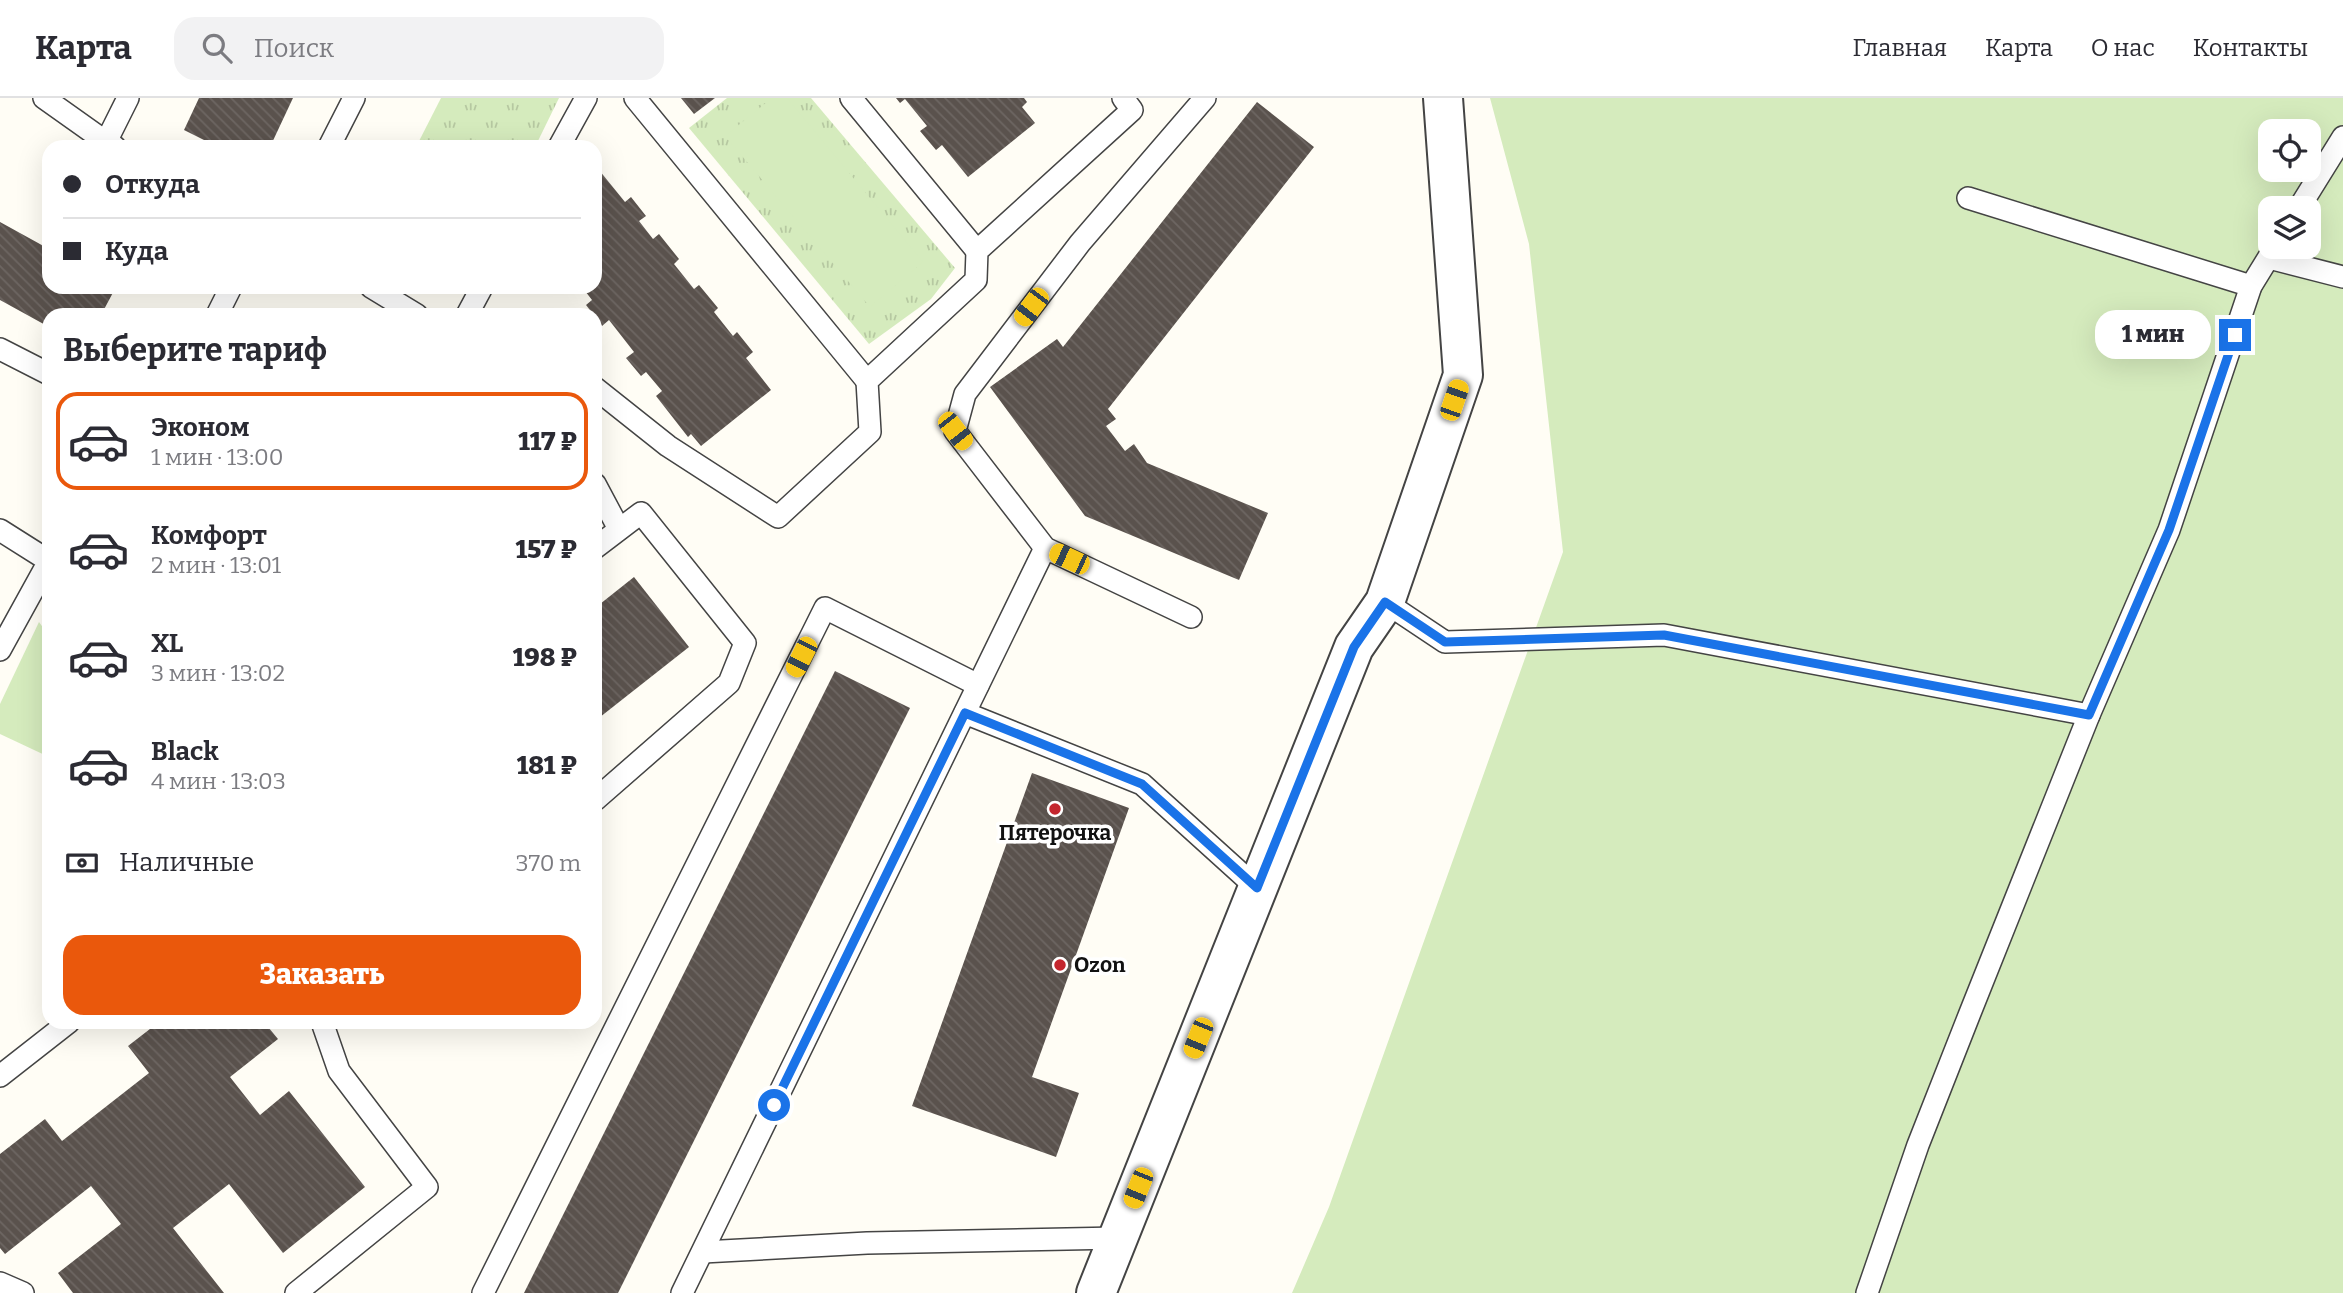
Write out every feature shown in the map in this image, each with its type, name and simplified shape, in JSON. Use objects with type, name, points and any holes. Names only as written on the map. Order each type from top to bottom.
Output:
[{"type":"street","points":[[1096,1293],[1354,647],[1385,602],[1463,375],[1443,98]]},
{"type":"lane","points":[[44,98],[103,140]]},
{"type":"lane","points":[[112,140],[128,98]]},
{"type":"lane","points":[[333,140],[354,98]]},
{"type":"lane","points":[[563,140],[586,98]]},
{"type":"lane","points":[[602,394],[668,446],[778,517],[870,432],[867,382],[635,98]]},
{"type":"lane","points":[[851,98],[977,251],[976,280],[867,382]]},
{"type":"lane","points":[[977,251],[1132,110],[1123,98]]},
{"type":"lane","points":[[1191,617],[1045,548],[955,431],[965,394],[1080,243],[1205,98]]},
{"type":"lane","points":[[2306,196],[2343,137]]},
{"type":"lane","points":[[1968,198],[2251,286]]},
{"type":"lane","points":[[1867,1293],[1918,1145],[2089,715],[2169,530],[2251,286],[2268,259]]},
{"type":"lane","points":[[2293,259],[2343,276]]},
{"type":"lane","points":[[382,294],[405,308]]},
{"type":"lane","points":[[0,349],[42,370]]},
{"type":"lane","points":[[602,497],[619,529]]},
{"type":"lane","points":[[602,542],[641,513],[745,643],[729,683],[602,794]]},
{"type":"lane","points":[[0,530],[42,557]]},
{"type":"lane","points":[[682,1293],[1045,548]]},
{"type":"lane","points":[[0,650],[42,574]]},
{"type":"lane","points":[[1385,602],[1445,642],[1664,635],[2089,715]]},
{"type":"lane","points":[[483,1293],[825,608],[978,685]]},
{"type":"lane","points":[[965,713],[1142,784],[1257,888]]},
{"type":"lane","points":[[0,1076],[60,1029]]},
{"type":"lane","points":[[296,1293],[427,1187],[339,1070],[325,1029]]},
{"type":"lane","points":[[703,1252],[867,1243],[1118,1238]]},
{"type":"lane","points":[[0,1283],[23,1293]]},
{"type":"green space","points":[[441,98],[559,98],[538,140],[420,140]]},
{"type":"green space","points":[[727,98],[811,98],[955,268],[931,299],[869,344],[689,128]]},
{"type":"green space","points":[[772,98],[787,98],[923,262],[870,307],[725,136]]},
{"type":"green space","points":[[1490,98],[2343,98],[2343,1293],[1292,1293],[1329,1207],[1563,552],[1529,244]]},
{"type":"green space","points":[[39,622],[42,626],[42,754],[0,734],[0,704]]},
{"type":"building","points":[[199,98],[293,98],[273,140],[204,140],[184,130]]},
{"type":"building","points":[[681,98],[715,98],[694,114]]},
{"type":"building","points":[[896,98],[1024,98],[1027,102],[1022,107],[1035,123],[968,177],[942,145],[936,150],[920,131],[927,126],[905,99],[900,103]]},
{"type":"building","points":[[1257,102],[1314,147],[1108,409],[1116,419],[1106,426],[1125,451],[1134,444],[1147,463],[1268,513],[1239,580],[1085,516],[990,387],[1057,339],[1063,347]]},
{"type":"building","points":[[602,174],[625,202],[631,197],[646,216],[639,221],[653,239],[659,234],[679,259],[674,264],[694,289],[699,285],[718,308],[714,312],[733,336],[737,332],[753,352],[746,358],[771,390],[701,446],[691,434],[688,437],[656,396],[662,391],[646,372],[641,376],[626,358],[634,352],[609,320],[602,326],[602,308],[588,308],[586,305],[592,300],[587,294],[602,294]]},
{"type":"building","points":[[0,222],[42,245],[42,294],[112,294],[105,308],[42,308],[42,323],[0,300]]},
{"type":"building","points":[[634,577],[689,647],[602,715],[602,602]]},
{"type":"building","points":[[835,671],[910,708],[618,1293],[524,1293]]},
{"type":"building","points":[[1032,773],[1129,808],[1032,1077],[1079,1093],[1056,1157],[912,1106]]},
{"type":"building","points":[[150,1029],[270,1029],[278,1039],[230,1077],[260,1115],[289,1091],[365,1187],[283,1253],[229,1184],[173,1228],[224,1293],[73,1293],[58,1273],[121,1224],[91,1186],[5,1254],[0,1248],[0,1154],[45,1119],[62,1141],[149,1073],[128,1046]]},
{"type":"place","name":"Пятерочка","points":[[1055,809]]},
{"type":"place","name":"Ozon","points":[[1060,965]]},
{"type":"route","points":[[774,1105],[965,713],[1142,784],[1257,888],[1354,647],[1385,602],[1445,642],[1664,635],[2089,715],[2169,530],[2235,335]]}]
